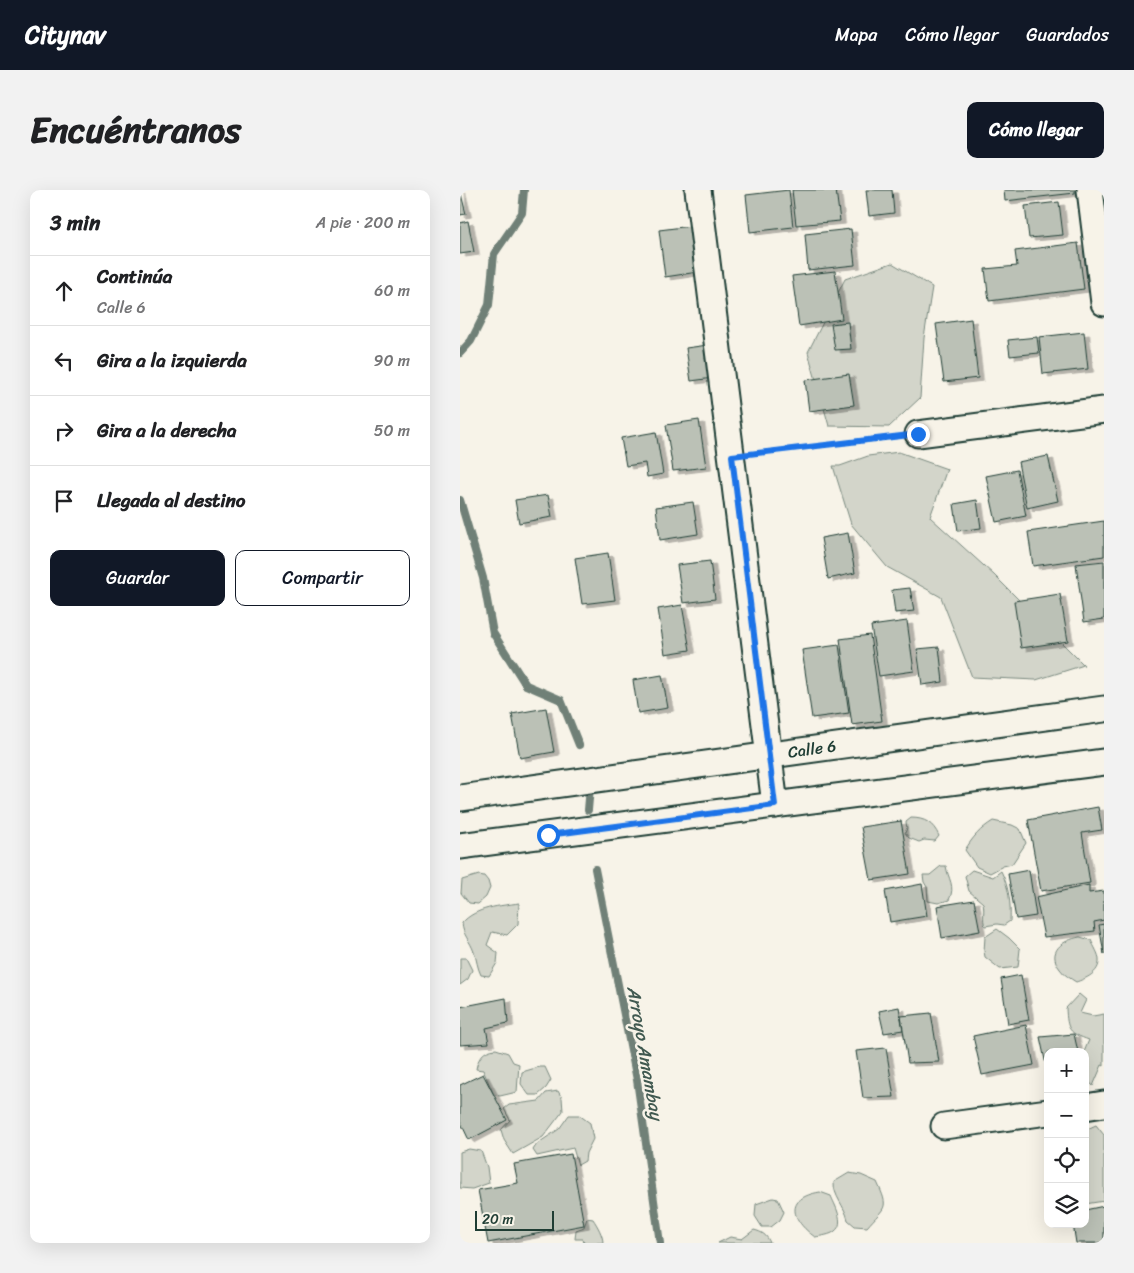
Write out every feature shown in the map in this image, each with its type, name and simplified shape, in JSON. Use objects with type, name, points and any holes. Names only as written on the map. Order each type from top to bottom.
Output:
[{"type":"street","points":[[698,190],[775,805]]},
{"type":"street","points":[[1095,196],[1104,303]]},
{"type":"street","points":[[918,434],[1104,410]]},
{"type":"street","name":"Calle 6","points":[[460,798],[1104,709]]},
{"type":"street","points":[[460,846],[1104,762]]},
{"type":"street","points":[[1089,1106],[1104,1104]]},
{"type":"street","points":[[944,1126],[1044,1113]]},
{"type":"path","points":[[732,456],[918,434]]},
{"type":"shaded area","points":[[892,263],[932,287],[924,338],[920,398],[889,427],[829,426],[808,352],[845,279]]},
{"type":"shaded area","points":[[899,452],[947,469],[930,517],[994,575],[1084,665],[1036,680],[972,677],[941,597],[887,567],[851,524],[833,466],[840,466],[868,456]]},
{"type":"shaded area","points":[[911,818],[928,822],[939,836],[935,841],[924,840],[919,842],[909,838],[905,833],[907,828],[906,822]]},
{"type":"shaded area","points":[[993,821],[1012,825],[1020,829],[1026,843],[1012,864],[1003,866],[990,873],[977,867],[965,850],[977,834]]},
{"type":"shaded area","points":[[941,866],[946,866],[952,887],[951,895],[949,900],[938,903],[928,901],[927,887],[923,875],[930,875]]},
{"type":"shaded area","points":[[972,870],[993,877],[1001,871],[1008,889],[1010,908],[1010,921],[1004,925],[985,926],[983,903],[969,891],[965,876]]},
{"type":"shaded area","points":[[479,875],[484,876],[490,888],[486,897],[478,904],[469,903],[461,893],[462,880]]},
{"type":"shaded area","points":[[519,903],[518,924],[507,935],[492,932],[487,945],[498,953],[497,963],[489,976],[481,975],[462,923],[481,910]]},
{"type":"shaded area","points":[[997,929],[1020,949],[1018,967],[1000,969],[985,957],[985,937]]},
{"type":"shaded area","points":[[1080,937],[1091,940],[1098,955],[1099,965],[1091,975],[1076,982],[1062,971],[1056,963],[1055,957],[1058,947],[1074,938]]},
{"type":"shaded area","points":[[460,958],[466,958],[472,970],[468,979],[460,985]]},
{"type":"shaded area","points":[[1079,994],[1086,1000],[1080,1013],[1093,1016],[1104,1014],[1104,1066],[1102,1065],[1093,1086],[1089,1082],[1089,1048],[1086,1048],[1089,1040],[1070,1030],[1066,1008]]},
{"type":"shaded area","points":[[496,1049],[508,1053],[513,1062],[519,1064],[517,1092],[500,1096],[494,1095],[483,1070],[476,1069],[478,1061],[484,1053]]},
{"type":"shaded area","points":[[545,1067],[551,1080],[538,1095],[529,1095],[521,1084],[522,1072]]},
{"type":"shaded area","points":[[558,1091],[562,1098],[563,1111],[543,1137],[513,1154],[504,1140],[501,1130],[510,1120],[504,1109],[509,1105],[539,1101],[546,1093]]},
{"type":"shaded area","points":[[569,1115],[579,1115],[590,1123],[593,1139],[586,1153],[585,1161],[578,1165],[573,1148],[537,1156],[533,1150],[537,1144],[559,1129]]},
{"type":"shaded area","points":[[1096,1125],[1104,1135],[1104,1201],[1089,1203],[1089,1138],[1089,1128]]},
{"type":"shaded area","points":[[469,1149],[481,1151],[487,1167],[489,1183],[472,1189],[460,1188],[460,1152]]},
{"type":"shaded area","points":[[849,1173],[861,1175],[877,1182],[883,1198],[884,1207],[882,1211],[867,1227],[855,1226],[848,1220],[835,1192],[834,1182]]},
{"type":"shaded area","points":[[820,1192],[831,1196],[838,1214],[839,1223],[838,1228],[833,1232],[815,1237],[801,1224],[795,1210],[796,1204],[801,1199]]},
{"type":"shaded area","points":[[773,1198],[778,1199],[784,1212],[780,1220],[771,1227],[762,1227],[755,1216],[756,1204]]},
{"type":"shaded area","points":[[587,1218],[595,1221],[601,1233],[603,1243],[584,1243],[583,1239],[575,1239],[576,1230],[584,1227]]},
{"type":"shaded area","points":[[754,1230],[764,1234],[770,1243],[718,1243],[730,1237],[742,1239]]},
{"type":"building","points":[[460,190],[466,214],[460,215]]},
{"type":"building","points":[[789,190],[793,227],[750,232],[746,195]]},
{"type":"building","points":[[792,190],[836,190],[840,221],[796,225]]},
{"type":"building","points":[[866,190],[892,190],[894,213],[869,216]]},
{"type":"building","points":[[1004,190],[1075,190],[1075,193],[1005,201]]},
{"type":"building","points":[[1059,202],[1063,235],[1029,238],[1025,206]]},
{"type":"building","points":[[468,221],[474,252],[460,254],[460,223]]},
{"type":"building","points":[[691,226],[698,272],[665,277],[659,230]]},
{"type":"building","points":[[851,229],[855,265],[808,270],[805,234]]},
{"type":"building","points":[[1078,243],[1084,289],[989,301],[985,269],[1017,266],[1015,251]]},
{"type":"building","points":[[835,271],[842,319],[799,326],[792,276]]},
{"type":"building","points":[[971,319],[978,378],[944,382],[936,324]]},
{"type":"building","points":[[848,322],[851,349],[835,350],[831,324]]},
{"type":"building","points":[[1084,332],[1088,369],[1043,374],[1039,337]]},
{"type":"building","points":[[1037,337],[1039,353],[1010,356],[1008,340]]},
{"type":"building","points":[[708,345],[713,378],[691,381],[686,348]]},
{"type":"building","points":[[849,374],[854,405],[809,411],[805,380]]},
{"type":"building","points":[[699,420],[706,467],[673,471],[666,425]]},
{"type":"building","points":[[656,432],[663,474],[647,477],[645,463],[626,466],[621,438]]},
{"type":"building","points":[[1048,456],[1058,501],[1027,508],[1018,462]]},
{"type":"building","points":[[1017,470],[1026,516],[996,522],[986,476]]},
{"type":"building","points":[[548,495],[552,517],[519,523],[515,500]]},
{"type":"building","points":[[977,500],[981,528],[958,531],[954,504]]},
{"type":"building","points":[[693,502],[698,534],[660,540],[656,507]]},
{"type":"building","points":[[1104,521],[1104,556],[1033,566],[1028,532]]},
{"type":"building","points":[[848,533],[855,573],[828,579],[821,538]]},
{"type":"building","points":[[608,553],[615,600],[582,604],[575,558]]},
{"type":"building","points":[[710,561],[715,599],[683,603],[677,565]]},
{"type":"building","points":[[1104,561],[1104,619],[1084,622],[1076,564]]},
{"type":"building","points":[[910,588],[914,611],[895,613],[892,590]]},
{"type":"building","points":[[1060,594],[1068,641],[1021,648],[1014,601]]},
{"type":"building","points":[[682,605],[690,650],[665,654],[658,609]]},
{"type":"building","points":[[907,621],[914,671],[879,676],[871,626]]},
{"type":"building","points":[[870,635],[882,721],[852,725],[840,639]]},
{"type":"building","points":[[839,645],[849,713],[812,718],[802,650]]},
{"type":"building","points":[[939,647],[943,682],[922,685],[917,649]]},
{"type":"building","points":[[662,675],[668,708],[638,713],[633,680]]},
{"type":"building","points":[[546,708],[554,752],[520,758],[512,714]]},
{"type":"building","points":[[1098,807],[1102,830],[1082,833],[1090,883],[1041,891],[1028,820]]},
{"type":"building","points":[[901,821],[910,874],[871,880],[861,827]]},
{"type":"building","points":[[1029,870],[1036,916],[1016,919],[1008,874]]},
{"type":"building","points":[[922,884],[927,916],[890,922],[885,891]]},
{"type":"building","points":[[1089,885],[1089,893],[1104,891],[1104,920],[1094,922],[1095,931],[1044,937],[1036,897]]},
{"type":"building","points":[[974,900],[980,931],[942,938],[937,906]]},
{"type":"building","points":[[1104,924],[1104,954],[1099,925]]},
{"type":"building","points":[[1021,975],[1029,1020],[1008,1024],[1001,979]]},
{"type":"building","points":[[506,998],[508,1023],[486,1028],[489,1043],[460,1045],[460,1007]]},
{"type":"building","points":[[899,1007],[903,1030],[884,1033],[879,1011]]},
{"type":"building","points":[[931,1013],[939,1062],[908,1063],[901,1016]]},
{"type":"building","points":[[1026,1025],[1034,1065],[982,1075],[973,1036]]},
{"type":"building","points":[[1074,1034],[1077,1048],[1044,1048],[1044,1056],[1040,1037]]},
{"type":"building","points":[[886,1048],[894,1097],[863,1098],[856,1051]]},
{"type":"building","points":[[483,1074],[507,1120],[469,1140],[460,1121],[460,1085]]},
{"type":"building","points":[[571,1154],[584,1225],[488,1243],[478,1190],[518,1183],[514,1164]]},
{"type":"building","points":[[1104,1206],[1104,1243],[1076,1243],[1074,1228],[1089,1228],[1089,1209]]},
{"type":"waterway","name":"Arroyo Amambay","points":[[460,353],[471,341],[489,305],[494,254],[522,213],[524,190]]},
{"type":"waterway","name":"Arroyo Amambay","points":[[460,500],[483,578],[493,633],[526,685],[561,700],[579,745]]},
{"type":"waterway","name":"Arroyo Amambay","points":[[588,810],[590,787]]},
{"type":"waterway","name":"Arroyo Amambay","points":[[595,869],[637,1080],[660,1243]]},
{"type":"route","points":[[548,835],[775,805],[732,456],[918,434]]}]
